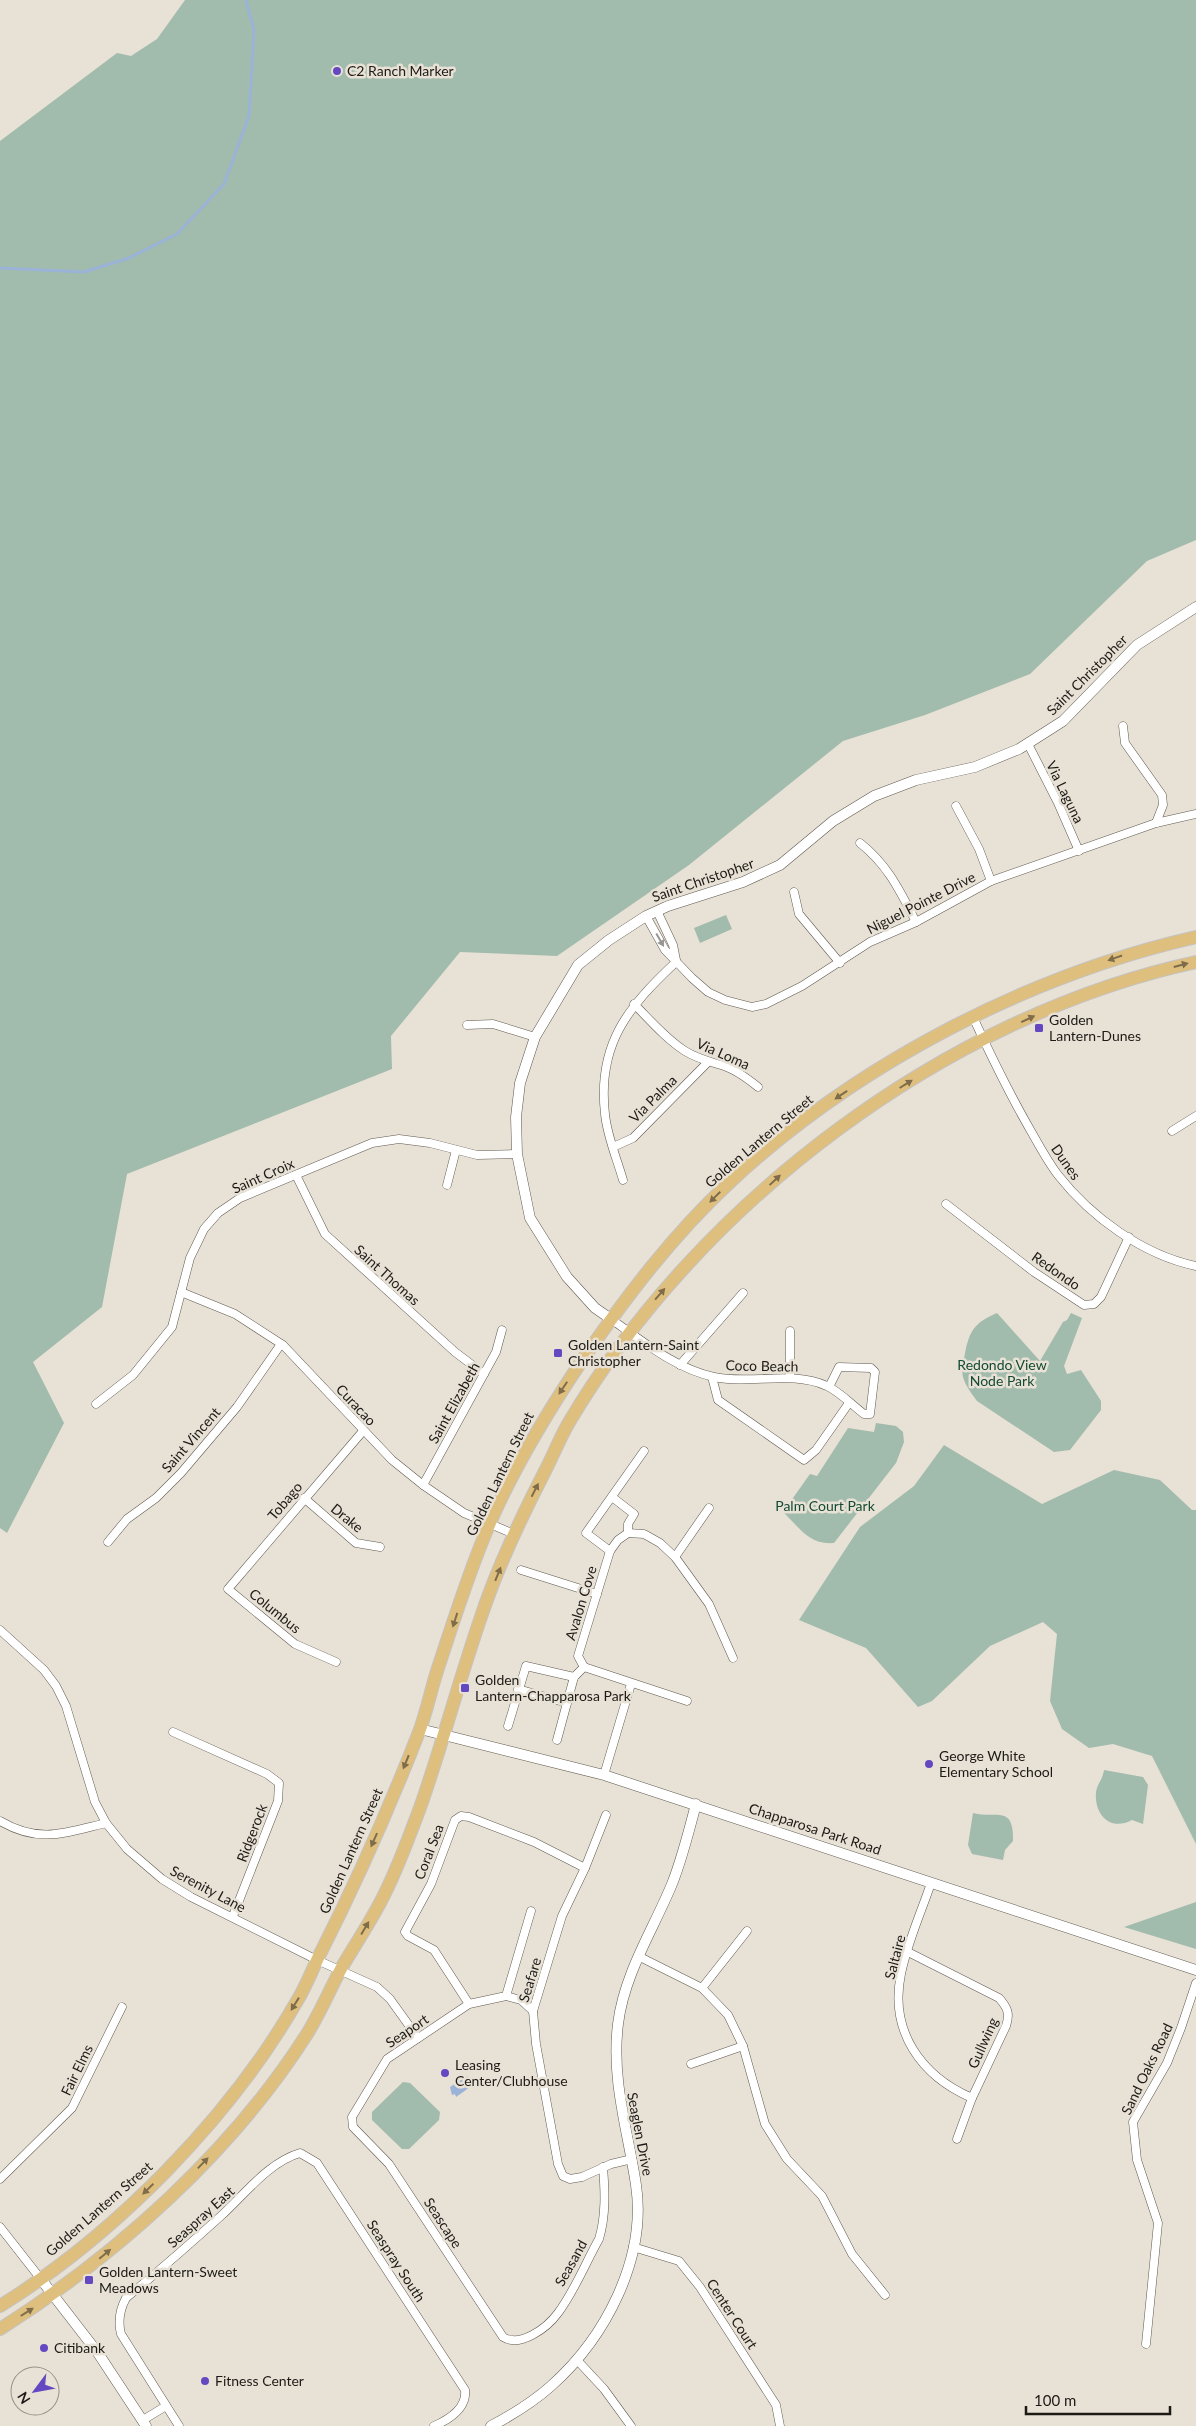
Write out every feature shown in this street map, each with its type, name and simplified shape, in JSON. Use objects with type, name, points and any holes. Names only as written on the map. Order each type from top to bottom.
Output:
[{"type":"main road","name":"Golden Lantern Street","points":[[0,2306],[97,2234],[149,2188],[216,2115],[259,2059],[299,1999],[355,1884],[420,1729],[438,1670],[490,1523],[550,1408],[611,1319],[679,1235],[731,1181],[800,1124],[869,1076],[973,1017],[1015,996],[1088,968],[1153,947],[1196,937]]},
{"type":"main road","points":[[0,2329],[88,2268],[140,2224],[227,2138],[305,2037],[383,1898],[420,1806],[482,1614],[514,1534],[568,1425],[630,1333],[680,1272],[792,1165],[865,1110],[929,1070],[983,1039],[1068,1002],[1131,979],[1196,962]]},
{"type":"street","name":"Saint Christopher","points":[[712,1377],[680,1365],[595,1308],[566,1277],[530,1218],[517,1154],[516,1117],[520,1083],[535,1037],[578,965],[609,940],[657,910],[761,875],[780,865],[852,808],[874,796],[916,780],[957,772],[998,760],[1028,744],[1063,721],[1137,645],[1196,607]]},
{"type":"street","points":[[1123,726],[1125,744],[1162,795],[1163,805],[1156,823]]},
{"type":"street","name":"Via Laguna","points":[[1028,744],[1080,851]]},
{"type":"street","points":[[956,806],[979,849],[991,881]]},
{"type":"street","name":"Niguel Pointe Drive","points":[[646,916],[665,950],[708,992],[739,1005],[752,1007],[779,998],[840,963],[870,942],[916,922],[991,881],[1156,823],[1196,814]]},
{"type":"street","points":[[860,844],[877,857],[897,886],[916,922]]},
{"type":"street","points":[[794,892],[799,914],[840,963]]},
{"type":"street","points":[[623,1180],[605,1116],[603,1081],[612,1040],[634,1004],[676,962],[673,945],[657,910]]},
{"type":"street","name":"Via Loma","points":[[634,1004],[673,1042],[707,1062],[722,1065],[744,1076],[758,1087]]},
{"type":"street","name":"Dunes","points":[[973,1017],[1016,1104],[1057,1174],[1081,1201],[1130,1237],[1178,1262],[1196,1266]]},
{"type":"street","points":[[467,1025],[492,1024],[535,1037]]},
{"type":"street","name":"Via Palma","points":[[613,1148],[633,1138],[707,1062]]},
{"type":"street","points":[[1172,1131],[1196,1116]]},
{"type":"street","name":"Saint Croix","points":[[96,1404],[133,1375],[172,1327],[190,1258],[204,1229],[218,1213],[240,1198],[372,1143],[399,1139],[430,1143],[477,1155],[517,1154]]},
{"type":"street","points":[[447,1185],[456,1150]]},
{"type":"street","name":"Saint Thomas","points":[[296,1175],[324,1234],[455,1352],[484,1374]]},
{"type":"street","name":"Redondo","points":[[946,1204],[1034,1272],[1084,1305],[1094,1304],[1101,1297],[1130,1237]]},
{"type":"street","name":"Curacao","points":[[181,1292],[235,1314],[281,1344],[363,1431],[392,1460],[423,1486],[464,1512],[514,1534]]},
{"type":"street","points":[[680,1365],[743,1294]]},
{"type":"street","name":"Saint Elizabeth","points":[[423,1486],[496,1352],[502,1330]]},
{"type":"street","points":[[790,1331],[790,1377]]},
{"type":"street","name":"Saint Vincent","points":[[108,1542],[127,1519],[156,1498],[187,1466],[237,1407],[281,1344]]},
{"type":"street","name":"Coco Beach","points":[[712,1377],[728,1379],[790,1377],[812,1380],[829,1387],[864,1414],[870,1414],[873,1370],[870,1368],[839,1367],[829,1387]]},
{"type":"street","points":[[712,1377],[718,1400],[804,1460],[816,1450],[849,1403]]},
{"type":"street","name":"Tobago","points":[[228,1589],[363,1431]]},
{"type":"street","points":[[610,1551],[586,1533],[644,1451]]},
{"type":"street","points":[[612,1497],[634,1514],[628,1524],[628,1533],[644,1534],[660,1543],[675,1557],[709,1604],[733,1658]]},
{"type":"street","name":"Drake","points":[[304,1498],[356,1543],[380,1547]]},
{"type":"street","points":[[675,1557],[709,1508]]},
{"type":"street","name":"Avalon Cove","points":[[584,1667],[578,1656],[610,1551],[618,1540],[628,1533]]},
{"type":"street","points":[[521,1570],[597,1594]]},
{"type":"street","name":"Columbus","points":[[228,1589],[295,1644],[336,1662]]},
{"type":"street","name":"Serenity Lane","points":[[0,1630],[44,1670],[56,1686],[66,1706],[95,1802],[106,1823],[127,1849],[162,1879],[191,1897],[233,1916],[317,1960],[377,1987],[390,1999],[418,2038]]},
{"type":"street","points":[[508,1726],[526,1666],[574,1676]]},
{"type":"street","points":[[558,1740],[574,1676],[584,1667],[687,1701]]},
{"type":"street","points":[[604,1775],[631,1684]]},
{"type":"street","points":[[518,1689],[567,1703]]},
{"type":"street","name":"Chapparosa Park Road","points":[[420,1729],[604,1775],[1196,1970]]},
{"type":"street","name":"Ridgerock","points":[[173,1732],[268,1774],[279,1783],[278,1800],[233,1916]]},
{"type":"street","name":"Seaglen Drive","points":[[491,2426],[550,2387],[576,2360],[608,2316],[623,2281],[633,2247],[637,2217],[632,2159],[618,2091],[616,2062],[618,2024],[625,1991],[638,1956],[672,1883],[696,1804]]},
{"type":"street","name":"Seafare","points":[[606,1815],[585,1868],[562,1916],[533,2011],[536,2044],[558,2164],[563,2176],[570,2180],[582,2177],[603,2167],[632,2159]]},
{"type":"street","name":"Coral Sea","points":[[469,2004],[434,1950],[408,1936],[405,1932],[431,1884],[455,1820],[461,1816],[469,1817],[534,1842],[585,1868]]},
{"type":"street","points":[[0,1821],[17,1831],[58,1835],[106,1823]]},
{"type":"street","name":"Saltaire","points":[[930,1883],[901,1973],[898,1995],[900,2018],[907,2039],[918,2059],[933,2076],[952,2089],[972,2098]]},
{"type":"street","points":[[531,1911],[506,1996],[521,2000],[533,2011]]},
{"type":"street","points":[[702,1988],[747,1931]]},
{"type":"street","name":"Gullwing","points":[[908,1952],[999,1998],[1007,2006],[1009,2016],[1006,2026],[972,2098],[957,2139]]},
{"type":"street","points":[[638,1956],[702,1988],[728,2015],[743,2046],[765,2124],[787,2159],[822,2196],[852,2254],[885,2295]]},
{"type":"street","name":"Sand Oaks Road","points":[[1146,2344],[1158,2223],[1137,2160],[1133,2122],[1167,2063],[1196,1983]]},
{"type":"street","name":"Seaport","points":[[351,2122],[352,2117],[383,2063],[469,2004],[506,1996]]},
{"type":"street","name":"Fair Elms","points":[[0,2179],[72,2108],[122,2006]]},
{"type":"street","points":[[691,2064],[743,2046]]},
{"type":"street","name":"Seascape","points":[[351,2122],[353,2127],[389,2164],[503,2337],[510,2342]]},
{"type":"street","name":"Seaspray East","points":[[166,2406],[121,2334],[119,2326],[122,2305],[126,2298],[222,2215],[267,2172],[290,2156],[300,2153]]},
{"type":"street","name":"Seaspray South","points":[[300,2153],[317,2164],[465,2390],[466,2399],[462,2408],[434,2426]]},
{"type":"street","name":"Seasand","points":[[510,2342],[520,2341],[538,2330],[557,2314],[599,2239],[605,2193],[603,2167]]},
{"type":"street","points":[[0,2227],[98,2353],[144,2423],[166,2406],[179,2426]]},
{"type":"street","name":"Center Court","points":[[633,2247],[679,2261],[700,2287],[776,2405],[780,2426]]},
{"type":"street","points":[[576,2360],[604,2389],[631,2426]]},
{"type":"green space","points":[[185,0],[1196,0],[1196,540],[1147,561],[1030,674],[925,715],[843,741],[689,865],[557,956],[460,952],[391,1036],[392,1069],[127,1174],[102,1307],[33,1362],[64,1423],[7,1533],[0,1528],[0,141],[117,53],[131,56],[157,39]]},
{"type":"green space","points":[[726,915],[732,929],[700,943],[694,928]]},
{"type":"green space","name":"Redondo View Node Park","points":[[997,1313],[1040,1361],[1063,1322],[1067,1320],[1071,1313],[1082,1318],[1064,1366],[1067,1374],[1081,1370],[1101,1401],[1101,1410],[1070,1450],[1054,1452],[977,1401],[967,1386],[962,1371],[969,1338],[983,1320]]},
{"type":"green space","name":"Palm Court Park","points":[[876,1423],[896,1426],[903,1432],[904,1442],[896,1463],[834,1543],[825,1543],[811,1538],[783,1512],[810,1474],[817,1476],[848,1428],[874,1432]]},
{"type":"green space","points":[[944,1445],[1042,1504],[1114,1470],[1160,1480],[1192,1510],[1196,1510],[1196,1844],[1152,1756],[1113,1744],[1089,1748],[1062,1729],[1050,1701],[1057,1634],[1043,1622],[990,1646],[932,1701],[918,1707],[866,1648],[799,1620],[860,1527],[914,1486]]},
{"type":"green space","points":[[1104,1770],[1143,1777],[1148,1785],[1143,1824],[1132,1820],[1117,1824],[1105,1819],[1101,1814],[1096,1800],[1096,1792]]},
{"type":"green space","points":[[973,1813],[1007,1817],[1013,1829],[1013,1841],[1005,1850],[1003,1860],[972,1854],[968,1845]]},
{"type":"green space","points":[[1196,1902],[1196,1949],[1124,1927]]},
{"type":"green space","points":[[403,2082],[410,2083],[440,2112],[439,2120],[409,2149],[402,2149],[372,2120],[372,2112]]},
{"type":"water","points":[[467,2076],[473,2085],[456,2097],[455,2094],[452,2095],[450,2087]]},
{"type":"waterway","points":[[0,268],[84,272],[129,258],[177,234],[224,184],[249,116],[254,30],[246,0]]},
{"type":"place","name":"C2 Ranch Marker","points":[[337,71]]},
{"type":"place","name":"Golden Lantern-Dunes","points":[[1039,1028]]},
{"type":"place","name":"Golden Lantern-Saint Christopher","points":[[558,1353]]},
{"type":"place","name":"Golden Lantern-Chapparosa Park","points":[[465,1688]]},
{"type":"place","name":"George White Elementary School","points":[[929,1764]]},
{"type":"place","name":"Leasing Center/Clubhouse","points":[[445,2073]]},
{"type":"place","name":"Golden Lantern-Sweet Meadows","points":[[89,2280]]},
{"type":"place","name":"Citibank","points":[[44,2348]]},
{"type":"place","name":"Fitness Center","points":[[205,2381]]}]
